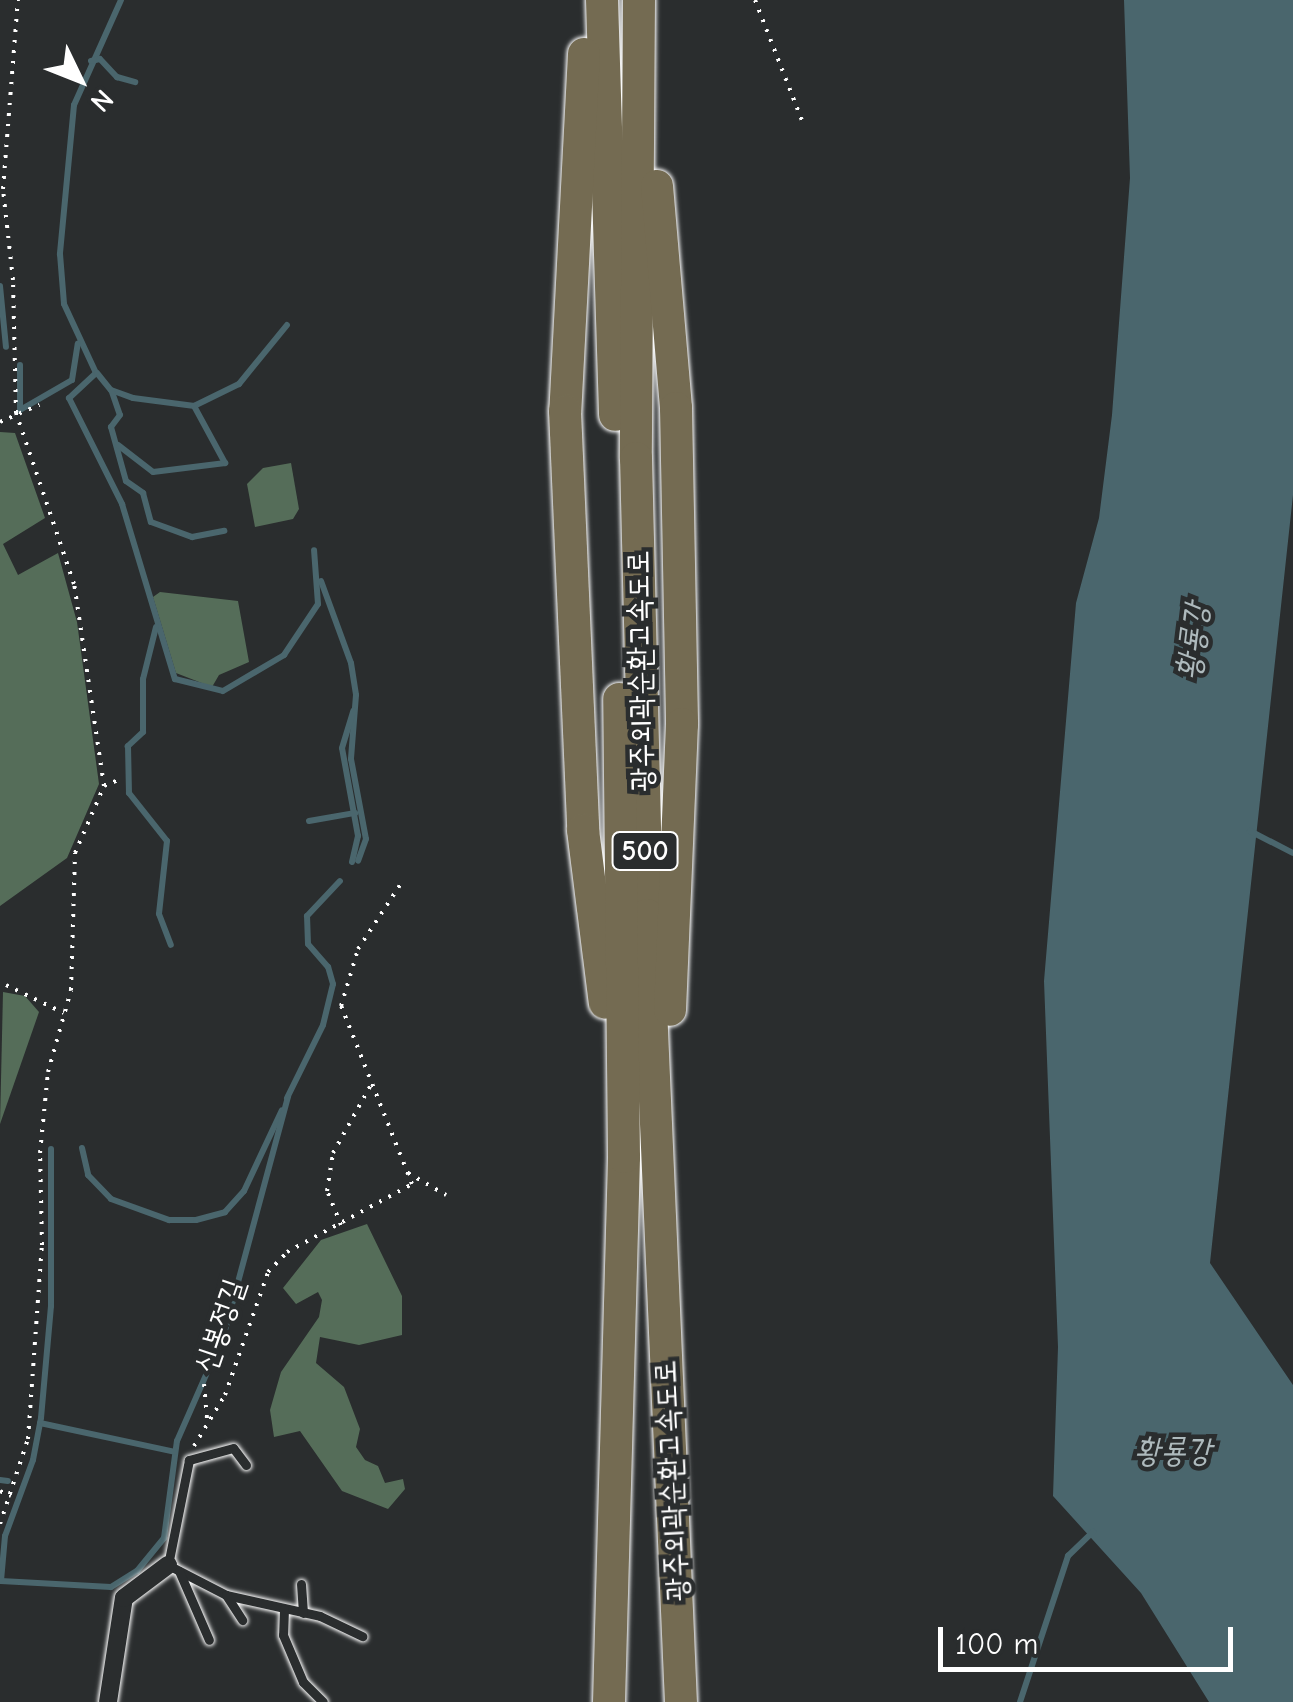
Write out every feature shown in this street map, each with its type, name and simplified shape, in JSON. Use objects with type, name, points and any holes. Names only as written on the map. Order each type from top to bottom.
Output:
[{"type":"highway","points":[[588,0],[566,428],[583,830],[624,1157]]},
{"type":"highway","name":"광주외곽순환고속도로","points":[[602,0],[617,469],[624,1157],[610,1702]]},
{"type":"highway","name":"광주외곽순환고속도로","points":[[640,0],[636,458],[660,1225],[681,1702]]},
{"type":"street","points":[[108,1702],[124,1598],[173,1568]]},
{"type":"lane","points":[[209,1640],[173,1568],[189,1460],[233,1448],[246,1465]]},
{"type":"lane","points":[[173,1568],[226,1594],[303,1613],[362,1636]]},
{"type":"lane","points":[[301,1584],[303,1613]]},
{"type":"lane","points":[[226,1594],[242,1620]]},
{"type":"lane","points":[[284,1609],[283,1635],[303,1682],[322,1702]]},
{"type":"path","points":[[0,1524],[28,1439],[42,1245],[40,1153],[48,1072],[64,1013],[75,938],[75,853],[104,786],[74,584],[17,420],[10,248],[3,189],[18,0]]},
{"type":"path","points":[[755,0],[804,126]]},
{"type":"path","points":[[0,246],[10,248]]},
{"type":"path","points":[[0,422],[17,420],[39,405]]},
{"type":"path","points":[[104,786],[118,780]]},
{"type":"path","points":[[402,882],[343,983],[342,1006],[408,1173],[446,1195]]},
{"type":"path","points":[[6,986],[64,1013]]},
{"type":"path","points":[[341,1225],[327,1192],[333,1154],[372,1082]]},
{"type":"path","name":"신봉정길","points":[[189,1460],[225,1396],[268,1272],[287,1252],[412,1184],[408,1173]]},
{"type":"path","name":"신봉정길","points":[[204,1384],[207,1422]]},
{"type":"path","points":[[0,1490],[11,1496]]},
{"type":"green space","points":[[0,432],[15,433],[45,518],[3,544],[18,575],[58,553],[77,622],[99,784],[67,858],[0,906]]},
{"type":"green space","points":[[291,463],[299,509],[293,519],[255,527],[247,484],[263,468]]},
{"type":"green space","points":[[160,592],[238,601],[249,662],[219,675],[212,687],[176,673],[153,597]]},
{"type":"green space","points":[[3,992],[25,996],[39,1012],[0,1124]]},
{"type":"green space","points":[[367,1224],[402,1296],[402,1335],[359,1345],[320,1337],[316,1363],[344,1387],[360,1429],[356,1447],[365,1460],[378,1466],[385,1483],[403,1479],[405,1489],[388,1509],[342,1491],[300,1431],[274,1437],[270,1410],[281,1372],[319,1317],[322,1300],[318,1292],[296,1304],[283,1288],[321,1240]]},
{"type":"water","name":"황룡강","points":[[1124,0],[1293,0],[1293,495],[1210,1263],[1293,1385],[1293,1702],[1209,1702],[1141,1593],[1053,1496],[1058,1347],[1044,981],[1076,603],[1099,518],[1112,415],[1130,178]]},
{"type":"waterway","points":[[121,0],[74,105],[60,254],[64,304],[96,373],[69,398],[122,504],[175,679],[223,691],[284,655],[318,604],[314,550]]},
{"type":"waterway","points":[[91,61],[100,59],[117,77],[135,82]]},
{"type":"waterway","points":[[0,286],[6,347]]},
{"type":"waterway","points":[[97,373],[111,390],[133,398],[194,406],[239,384],[287,325]]},
{"type":"waterway","points":[[20,365],[20,410],[72,380],[78,343]]},
{"type":"waterway","points":[[112,392],[120,415],[111,427],[126,481],[143,493],[151,522],[192,537],[224,531]]},
{"type":"waterway","points":[[118,445],[153,472],[225,463],[194,406]]},
{"type":"waterway","points":[[321,581],[351,663],[356,695],[351,759],[366,839],[358,861]]},
{"type":"waterway","points":[[156,627],[143,679],[143,732],[128,746],[129,793],[167,841],[159,914],[171,945]]},
{"type":"waterway","points":[[352,862],[358,836],[342,748],[353,711]]},
{"type":"waterway","points":[[309,821],[355,813]]},
{"type":"waterway","points":[[1250,831],[1293,853]]},
{"type":"waterway","points":[[287,1098],[323,1025],[333,984],[328,967],[308,944],[307,916],[340,881]]},
{"type":"waterway","points":[[51,1149],[51,1306],[41,1418],[33,1460],[5,1536],[1,1581],[111,1587],[137,1571],[164,1538],[177,1441],[224,1334],[288,1096]]},
{"type":"waterway","points":[[82,1148],[88,1175],[111,1199],[169,1220],[196,1220],[225,1212],[244,1191],[282,1110]]},
{"type":"waterway","points":[[40,1423],[175,1452]]},
{"type":"waterway","points":[[0,1480],[8,1481]]},
{"type":"waterway","points":[[1020,1702],[1068,1556],[1093,1532]]}]
